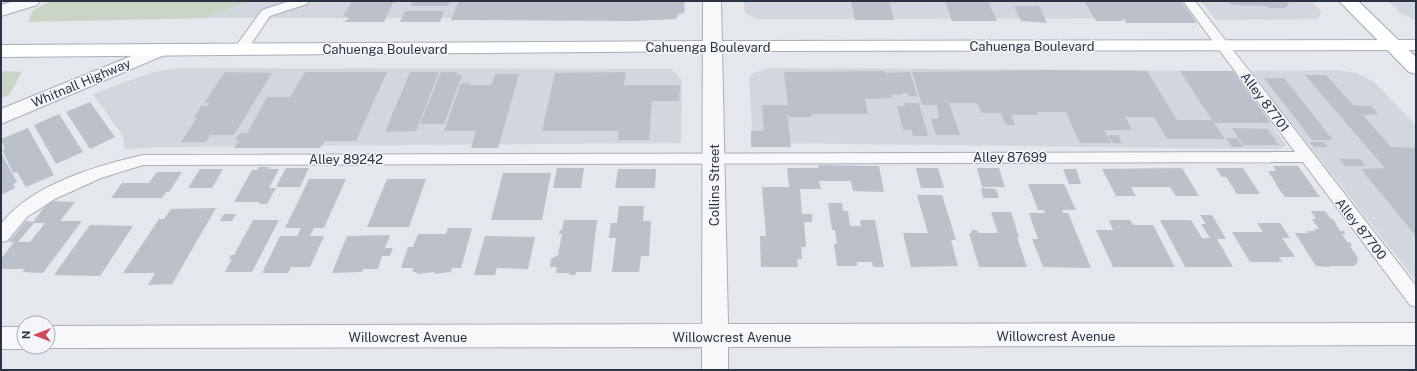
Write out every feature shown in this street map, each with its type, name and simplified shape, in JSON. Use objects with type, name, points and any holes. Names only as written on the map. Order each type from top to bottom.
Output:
[{"type":"main road","points":[[1348,1],[1416,68]]},
{"type":"main road","name":"Cahuenga Boulevard","points":[[1,50],[240,50],[713,46],[1416,45]]},
{"type":"street","points":[[1,11],[31,1]]},
{"type":"street","name":"Collins Street","points":[[712,1],[715,370]]},
{"type":"street","name":"Whitnall Highway","points":[[1,117],[161,50]]},
{"type":"street","name":"Willowcrest Avenue","points":[[56,338],[1416,334]]},
{"type":"street","points":[[1,338],[16,338]]},
{"type":"lane","points":[[240,50],[266,14],[303,1]]},
{"type":"lane","name":"Alley 87701","points":[[1189,1],[1306,158]]},
{"type":"lane","name":"Alley 87699","points":[[714,158],[1306,158]]},
{"type":"lane","name":"Alley 89242","points":[[1,236],[20,213],[56,191],[108,168],[143,160],[714,158]]},
{"type":"lane","name":"Alley 87700","points":[[1306,158],[1416,300]]},
{"type":"shaded area","points":[[248,1],[685,1],[685,11],[676,18],[207,18]]},
{"type":"shaded area","points":[[744,1],[1185,1],[1198,18],[757,19],[745,13]]},
{"type":"shaded area","points":[[1201,1],[1311,1],[1321,11],[1318,19],[1216,20]]},
{"type":"shaded area","points":[[1388,1],[1416,1],[1416,20],[1402,14]]},
{"type":"shaded area","points":[[178,68],[671,69],[682,80],[681,143],[152,147],[125,150],[123,136],[93,94],[153,72]]},
{"type":"shaded area","points":[[768,68],[1233,71],[1286,145],[1281,149],[753,143],[749,78],[753,73]]},
{"type":"shaded area","points":[[1338,70],[1357,73],[1374,82],[1416,125],[1416,281],[1251,71]]},
{"type":"green space","points":[[50,1],[248,1],[207,18],[28,22],[33,10]]},
{"type":"green space","points":[[1,71],[22,72],[9,95],[1,98]]},
{"type":"building","points":[[352,1],[394,1],[384,22],[345,22],[346,20],[350,19],[346,16],[342,18]]},
{"type":"building","points":[[413,1],[450,1],[448,6],[411,6]]},
{"type":"building","points":[[459,1],[684,1],[684,13],[678,13],[676,19],[634,21],[451,20]]},
{"type":"building","points":[[851,1],[889,1],[894,20],[855,20]]},
{"type":"building","points":[[945,1],[988,1],[997,21],[952,21]]},
{"type":"building","points":[[1084,1],[1180,1],[1197,23],[1126,23],[1124,19],[1121,21],[1096,21]]},
{"type":"building","points":[[1228,1],[1287,1],[1289,4],[1285,8],[1269,8],[1267,6],[1232,5]]},
{"type":"building","points":[[1014,6],[1039,6],[1047,23],[1021,21]]},
{"type":"building","points":[[405,11],[444,11],[440,22],[400,22]]},
{"type":"building","points":[[1048,70],[1147,71],[1177,120],[1212,120],[1180,71],[1233,71],[1271,123],[1214,123],[1225,139],[1167,139],[1154,117],[1125,117],[1132,130],[1104,130],[1111,143],[1080,143],[1066,112],[1037,112],[1038,115],[1011,115],[1015,125],[1006,125],[1001,113],[982,113],[977,103],[949,103],[960,135],[936,135],[931,119],[939,119],[937,105],[922,105],[912,72]]},
{"type":"building","points":[[885,71],[889,87],[886,73],[910,72],[917,96],[909,96],[908,93],[902,93],[902,95],[891,95],[892,98],[865,99],[868,114],[811,114],[812,117],[789,117],[787,114],[791,147],[751,147],[751,131],[764,131],[762,105],[788,105],[784,72]]},
{"type":"building","points":[[225,72],[272,73],[234,135],[210,135],[206,142],[181,142],[197,118],[194,118],[201,106],[207,106],[209,103],[204,103]]},
{"type":"building","points":[[305,72],[387,72],[356,141],[325,141],[320,148],[234,148],[239,141],[235,140],[240,133],[247,133],[267,97],[290,97]]},
{"type":"building","points":[[410,72],[439,72],[416,131],[385,132]]},
{"type":"building","points":[[441,72],[457,72],[456,74],[462,75],[444,124],[420,124]]},
{"type":"building","points":[[626,72],[624,85],[680,85],[679,101],[652,101],[649,140],[618,140],[619,131],[542,131],[555,73]]},
{"type":"building","points":[[495,74],[519,74],[498,148],[471,148],[476,131],[444,131],[461,83],[470,83],[469,85],[491,85]]},
{"type":"building","points":[[1305,75],[1326,75],[1353,105],[1371,106],[1378,114],[1363,115],[1391,147],[1416,148],[1416,236],[1361,169],[1385,168]]},
{"type":"building","points":[[1264,78],[1284,78],[1333,140],[1312,140]]},
{"type":"building","points":[[90,102],[115,137],[90,149],[66,112]]},
{"type":"building","points":[[904,103],[919,103],[928,136],[913,136],[911,130],[903,130],[897,106],[905,106]]},
{"type":"building","points":[[59,114],[83,152],[56,164],[34,125]]},
{"type":"building","points":[[28,128],[54,175],[26,187],[17,172],[13,173],[2,150],[5,149],[1,139]]},
{"type":"building","points":[[1232,128],[1267,129],[1279,145],[1243,145]]},
{"type":"building","points":[[1108,135],[1118,135],[1122,143],[1112,143]]},
{"type":"building","points":[[1226,138],[1237,138],[1243,147],[1232,147]]},
{"type":"building","points":[[1309,142],[1324,142],[1328,147],[1314,147]]},
{"type":"building","points":[[1,153],[17,182],[13,184],[15,188],[1,195]]},
{"type":"building","points":[[1339,159],[1360,159],[1366,166],[1345,166]]},
{"type":"building","points":[[818,165],[879,166],[884,192],[853,191],[851,181],[819,181],[821,189],[800,189],[802,214],[812,214],[812,222],[804,222],[806,247],[801,247],[802,259],[797,259],[798,267],[761,267],[760,236],[766,236],[762,187],[789,187],[787,168],[818,168]]},
{"type":"building","points":[[1273,166],[1298,166],[1320,197],[1285,197],[1268,171],[1276,171]]},
{"type":"building","points":[[259,167],[279,169],[269,188],[276,188],[267,204],[259,204],[260,202],[234,202],[252,170],[257,170]]},
{"type":"building","points":[[286,168],[309,168],[300,187],[276,187]]},
{"type":"building","points":[[557,168],[584,168],[581,188],[553,188]]},
{"type":"building","points":[[916,168],[938,168],[944,188],[921,188]]},
{"type":"building","points":[[977,168],[999,168],[1005,187],[982,187]]},
{"type":"building","points":[[1182,168],[1199,196],[1176,196],[1170,187],[1131,187],[1136,196],[1116,196],[1102,169]]},
{"type":"building","points":[[1216,168],[1243,168],[1260,194],[1237,194],[1226,177],[1222,177]]},
{"type":"building","points":[[200,169],[223,169],[212,188],[188,188]]},
{"type":"building","points":[[618,169],[656,169],[655,188],[615,188]]},
{"type":"building","points":[[1063,169],[1076,169],[1081,184],[1069,184]]},
{"type":"building","points":[[157,172],[182,172],[169,192],[166,192],[162,198],[111,198],[122,183],[149,183]]},
{"type":"building","points":[[503,173],[551,173],[542,220],[491,220]]},
{"type":"building","points":[[309,179],[346,179],[324,228],[314,228],[310,236],[324,236],[310,267],[291,267],[288,273],[262,273],[280,236],[297,236],[301,228],[285,228]]},
{"type":"building","points":[[387,179],[426,179],[409,227],[367,227]]},
{"type":"building","points":[[1028,184],[1064,184],[1076,210],[1062,210],[1063,213],[1068,213],[1091,268],[1043,267],[1032,239],[1038,239],[1029,213],[1045,213],[1044,210],[1038,210]]},
{"type":"building","points":[[981,188],[996,189],[999,198],[983,198]]},
{"type":"building","points":[[917,195],[942,195],[956,240],[951,240],[958,266],[911,267],[903,233],[928,233]]},
{"type":"building","points":[[49,201],[75,202],[60,221],[82,221],[43,273],[22,272],[25,269],[1,269],[1,259],[14,242],[9,242],[26,221],[33,222]],"holes":[[[34,223],[45,223],[30,242],[18,242]]]},
{"type":"building","points":[[828,203],[842,203],[843,211],[848,211],[850,226],[861,226],[860,220],[875,220],[884,267],[873,267],[872,262],[857,262],[857,266],[837,266],[834,244],[837,244],[835,230],[832,230]]},
{"type":"building","points":[[619,206],[644,206],[643,221],[651,221],[649,256],[641,256],[639,272],[612,272],[616,238],[609,238],[611,223],[617,223]]},
{"type":"building","points":[[216,208],[172,284],[148,285],[155,273],[123,273],[159,219],[164,219],[171,209]]},
{"type":"building","points":[[1311,211],[1325,211],[1331,219],[1333,219],[1340,231],[1343,231],[1346,234],[1342,234],[1347,242],[1350,242],[1352,246],[1350,246],[1358,258],[1357,263],[1354,266],[1316,266],[1295,233],[1309,233],[1307,231],[1315,231],[1314,229],[1319,229],[1312,219],[1316,219]]},
{"type":"building","points":[[991,212],[1011,212],[1019,237],[1017,237],[1027,267],[979,267],[969,233],[972,233],[971,230],[977,230],[978,233],[998,233]]},
{"type":"building","points":[[224,214],[236,214],[232,221],[220,221]]},
{"type":"building","points":[[1200,215],[1212,215],[1226,239],[1217,239],[1233,267],[1185,267],[1160,220],[1191,220],[1202,238],[1210,238],[1201,224],[1206,224]]},
{"type":"building","points":[[253,220],[279,220],[252,272],[225,272],[232,259],[229,259],[231,255],[234,255]]},
{"type":"building","points":[[564,220],[597,220],[591,272],[576,272],[575,275],[569,275],[569,273],[556,273],[557,267],[550,267],[551,259],[558,255],[562,234],[559,234],[560,230],[562,230]]},
{"type":"building","points":[[1109,220],[1130,220],[1133,225],[1153,225],[1175,267],[1113,267],[1096,230],[1113,230]]},
{"type":"building","points":[[1257,223],[1280,223],[1290,238],[1282,238],[1295,257],[1279,257],[1282,262],[1250,262],[1232,232],[1263,232]]},
{"type":"building","points":[[90,225],[133,226],[100,276],[54,275]]},
{"type":"building","points":[[448,228],[472,228],[461,268],[452,268],[451,272],[417,274],[417,272],[412,272],[414,268],[401,268],[408,247],[413,247],[418,234],[446,234]]},
{"type":"building","points":[[390,235],[385,248],[393,248],[390,256],[382,256],[378,269],[363,269],[362,272],[332,273],[347,236]]},
{"type":"building","points":[[485,236],[535,237],[528,269],[497,268],[495,275],[474,275]]}]
